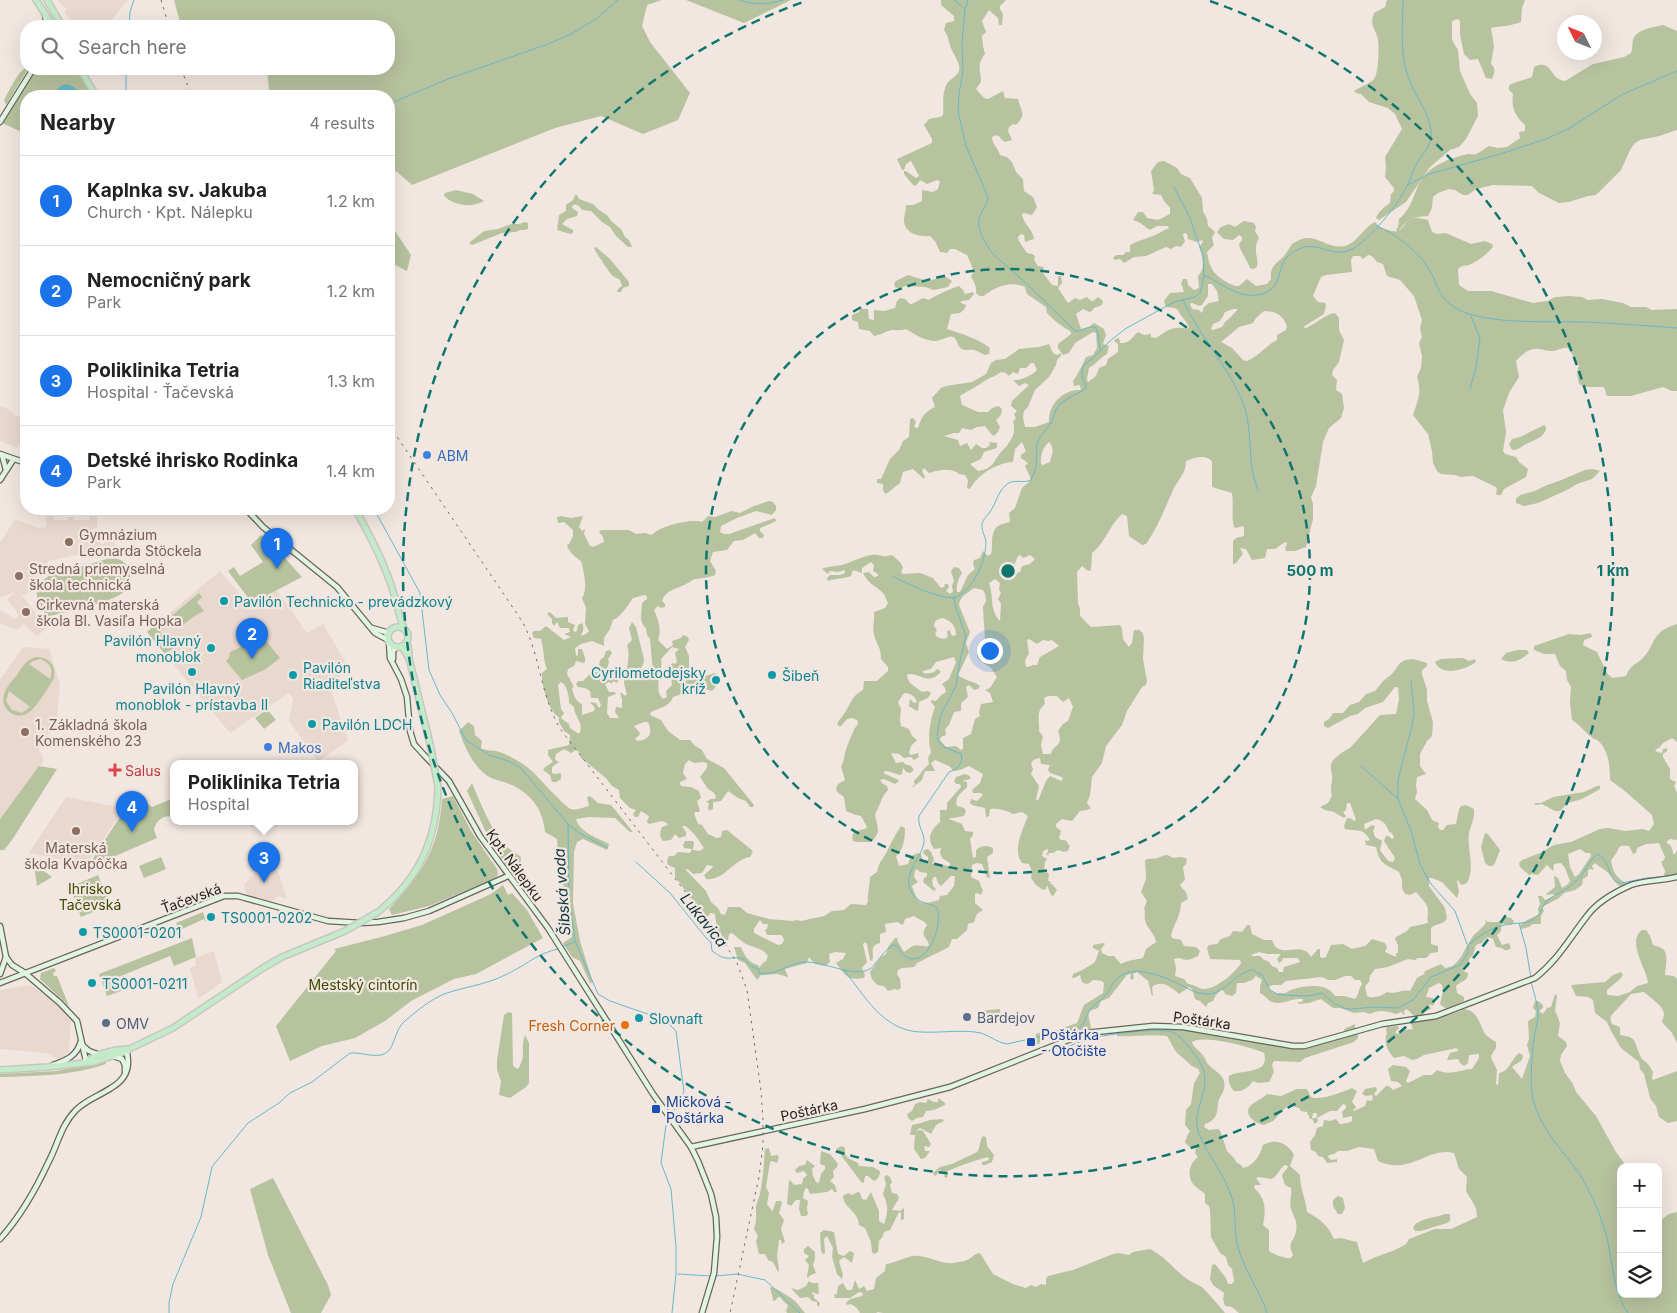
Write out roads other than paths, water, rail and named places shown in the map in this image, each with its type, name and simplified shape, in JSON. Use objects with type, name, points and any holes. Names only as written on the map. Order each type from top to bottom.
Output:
[{"type":"main road","points":[[36,0],[49,20]]},
{"type":"main road","points":[[47,0],[59,20]]},
{"type":"main road","points":[[84,75],[92,90]]},
{"type":"main road","points":[[86,1061],[94,1062],[113,1056],[173,1028],[262,968],[282,957],[345,931],[378,912],[398,894],[419,866],[433,831],[436,817],[438,788],[432,748],[409,658],[407,634],[398,613],[384,565],[358,515]]},
{"type":"main road","points":[[398,613],[394,628],[389,633],[389,641],[399,647],[409,658]]},
{"type":"main road","points":[[394,628],[404,629]]},
{"type":"main road","points":[[399,647],[407,642]]},
{"type":"main road","points":[[0,1070],[48,1067],[86,1061],[126,1049]]},
{"type":"street","points":[[45,14],[46,20]]},
{"type":"street","points":[[0,122],[29,75]]},
{"type":"street","points":[[1,454],[20,462]]},
{"type":"street","points":[[1,454],[6,470]]},
{"type":"street","points":[[0,480],[13,460]]},
{"type":"street","points":[[252,515],[263,527],[337,587],[370,628],[389,641]]},
{"type":"street","points":[[370,628],[389,633]]},
{"type":"street","name":"Kpt. Nálepku","points":[[389,641],[390,658],[407,697],[410,731],[414,744],[444,774],[480,836],[556,942],[666,1114],[691,1147],[708,1185],[716,1217],[717,1250],[714,1274],[702,1313]]},
{"type":"street","points":[[393,663],[392,656],[399,647]]},
{"type":"street","name":"Ťačevská","points":[[0,982],[224,896],[238,896],[328,921],[361,923],[404,918],[429,911],[508,876]]},
{"type":"street","name":"Poštárka","points":[[691,1147],[866,1109],[950,1087],[1086,1033],[1153,1026],[1183,1027],[1299,1046],[1382,1024],[1436,1016],[1534,978],[1547,969],[1588,914],[1608,897],[1633,884],[1677,877]]},
{"type":"street","points":[[0,926],[6,957],[70,1012],[77,1021],[86,1061]]},
{"type":"street","points":[[0,974],[6,957]]},
{"type":"street","points":[[82,1042],[89,1051],[101,1055]]},
{"type":"street","points":[[48,1067],[71,1058],[82,1042]]},
{"type":"street","points":[[0,1239],[30,1198],[50,1159],[65,1123],[83,1104],[116,1086],[125,1076],[129,1065],[126,1049]]},
{"type":"street","points":[[113,1056],[118,1057],[124,1062],[125,1076]]},
{"type":"water","points":[[66,84],[77,90],[57,90]]},
{"type":"waterway","name":"Šibská voda","points":[[129,20],[134,0]]},
{"type":"waterway","points":[[395,101],[448,79],[571,34],[596,19],[618,0]]},
{"type":"waterway","points":[[739,0],[761,4],[783,0]]},
{"type":"waterway","points":[[954,0],[965,9]]},
{"type":"waterway","points":[[968,0],[965,9],[962,43],[963,71],[958,111],[966,146],[988,197],[979,220],[982,236],[993,254],[1075,331],[1091,327],[1096,328],[1100,349]]},
{"type":"waterway","points":[[844,970],[855,972],[869,969],[893,945],[897,946],[905,956],[912,959],[920,957],[927,951],[937,930],[937,908],[916,898],[911,891],[909,877],[924,843],[919,816],[949,772],[955,770],[962,760],[961,754],[944,747],[938,741],[937,735],[941,714],[956,686],[966,636],[954,598],[973,582],[981,567],[986,543],[982,527],[983,521],[1006,485],[1012,482],[1031,480],[1036,468],[1037,444],[1051,423],[1056,410],[1062,402],[1085,389],[1086,386],[1082,377],[1082,369],[1085,364],[1125,329],[1174,302],[1195,297],[1200,293],[1204,275],[1242,294],[1258,295],[1267,292],[1276,283],[1286,259],[1293,252],[1312,246],[1337,252],[1350,250],[1374,231],[1390,212],[1403,193],[1416,165],[1429,145],[1431,136],[1428,117],[1406,70],[1402,40],[1403,0]]},
{"type":"waterway","points":[[1408,185],[1429,174],[1546,139],[1568,129],[1623,94],[1677,71]]},
{"type":"waterway","name":"Šibská voda","points":[[126,75],[126,90]]},
{"type":"waterway","points":[[1174,187],[1189,216],[1203,255],[1204,275]]},
{"type":"waterway","points":[[1377,226],[1391,233],[1411,248],[1431,272],[1445,300],[1457,309],[1469,314],[1501,320],[1597,322],[1677,328]]},
{"type":"waterway","points":[[1183,300],[1196,325],[1229,374],[1242,400],[1247,416],[1252,468],[1258,491]]},
{"type":"waterway","points":[[1470,389],[1476,367],[1480,338],[1471,316]]},
{"type":"waterway","name":"Šibská voda","points":[[377,515],[420,593],[429,670],[440,695],[466,740],[489,755],[520,767],[568,824],[569,898],[575,941],[598,994],[610,1001],[665,1020],[676,1031],[684,1092],[671,1116]]},
{"type":"waterway","points":[[892,576],[930,593],[954,598]]},
{"type":"waterway","points":[[1411,680],[1414,713],[1398,780],[1398,799],[1411,831],[1420,864],[1431,884],[1455,911],[1467,944]]},
{"type":"waterway","points":[[1361,766],[1398,799]]},
{"type":"waterway","name":"Lukavica","points":[[568,824],[579,833],[608,848]]},
{"type":"waterway","name":"Lukavica","points":[[636,862],[670,893],[711,942],[712,951],[721,957],[741,958],[759,969],[759,973],[765,974],[805,962],[844,970],[876,1010],[896,1026],[921,1032],[975,1032],[1007,1044],[1079,1028],[1090,1010],[1105,996],[1116,980],[1122,975],[1134,971],[1160,976],[1195,992],[1212,994],[1218,992],[1240,975],[1252,970],[1262,975],[1270,990],[1279,995],[1308,996],[1322,993],[1335,1004],[1344,1008],[1397,1008],[1413,1000],[1431,977],[1460,965],[1468,953],[1468,945],[1490,930],[1534,919],[1548,900],[1569,887],[1579,878],[1597,854],[1604,859],[1616,882],[1622,883],[1646,878],[1671,876]]},
{"type":"waterway","points":[[1519,923],[1526,948],[1531,978]]},
{"type":"waterway","points":[[562,947],[574,942]]},
{"type":"waterway","points":[[169,1313],[173,1284],[201,1217],[212,1167],[248,1123],[279,1103],[290,1093],[312,1082],[350,1053],[381,1055],[388,1052],[402,1024],[434,999],[444,994],[496,979],[536,957],[558,949]]},
{"type":"waterway","points":[[1531,982],[1537,1003],[1538,1015],[1534,1035],[1531,1074],[1532,1094],[1536,1109],[1549,1133],[1582,1178],[1596,1205],[1606,1234],[1617,1290],[1628,1313]]},
{"type":"waterway","points":[[1060,1045],[1063,1049],[1091,1038],[1158,1030],[1177,1034],[1192,1051],[1201,1064],[1205,1078],[1197,1120],[1199,1134],[1229,1190],[1232,1198],[1236,1235],[1241,1256],[1267,1313]]},
{"type":"waterway","name":"Šibská voda","points":[[669,1120],[666,1125],[661,1163],[671,1189],[676,1247],[676,1274],[672,1313]]},
{"type":"waterway","points":[[678,1274],[711,1276]]},
{"type":"waterway","points":[[715,1276],[737,1274],[765,1280],[800,1313]]},
{"type":"railway","points":[[161,0],[167,20]]},
{"type":"railway","points":[[183,75],[190,90]]},
{"type":"railway","points":[[395,434],[522,621],[533,648],[549,704],[561,730],[723,941],[737,963],[747,990],[761,1091],[763,1145],[759,1177],[730,1313]]},
{"type":"place","name":"ABM","points":[[427,455]]},
{"type":"place","name":"Gymnázium Leonarda Stöckela","points":[[69,542]]},
{"type":"place","name":"Kaplnka sv. Jakuba","points":[[277,569]]},
{"type":"place","name":"Stredná priemyselná škola technická","points":[[19,576]]},
{"type":"place","name":"Pavilón Technicko - prevádzkový","points":[[224,601]]},
{"type":"place","name":"Cirkevná materská škola Bl. Vasiľa Hopka","points":[[26,612]]},
{"type":"place","name":"Pavilón Hlavný monoblok","points":[[211,648]]},
{"type":"place","name":"Nemocničný park","points":[[252,659]]},
{"type":"place","name":"Pavilón Hlavný monoblok - prístavba II","points":[[192,672]]},
{"type":"place","name":"Pavilón Riaditeľstva","points":[[293,675]]},
{"type":"place","name":"Šibeň","points":[[772,675]]},
{"type":"place","name":"Cyrilometodejsky kríž","points":[[716,680]]},
{"type":"place","name":"Pavilón LDCH","points":[[312,724]]},
{"type":"place","name":"1. Základná škola Komenského 23","points":[[25,732]]},
{"type":"place","name":"Makos","points":[[268,747]]},
{"type":"place","name":"Salus","points":[[115,770]]},
{"type":"place","name":"Materská škola Kvapôčka","points":[[76,831]]},
{"type":"place","name":"Detské ihrisko Rodinka","points":[[132,832]]},
{"type":"place","name":"Poliklinika Tetria","points":[[264,883]]},
{"type":"place","name":"TS0001-0202","points":[[211,917]]},
{"type":"place","name":"TS0001-0201","points":[[83,932]]},
{"type":"place","name":"TS0001-0211","points":[[92,983]]},
{"type":"place","name":"Bardejov","points":[[967,1017]]},
{"type":"place","name":"Slovnaft","points":[[639,1018]]},
{"type":"place","name":"OMV","points":[[106,1023]]},
{"type":"place","name":"Fresh Corner","points":[[625,1025]]},
{"type":"place","name":"Poštárka - Otočište","points":[[1031,1042]]},
{"type":"place","name":"Mičková - Poštárka","points":[[656,1109]]},
{"type":"park label","name":"Ihrisko Tačevská","points":[[90,896]]},
{"type":"park label","name":"Mestský cintorín","points":[[363,984]]}]
